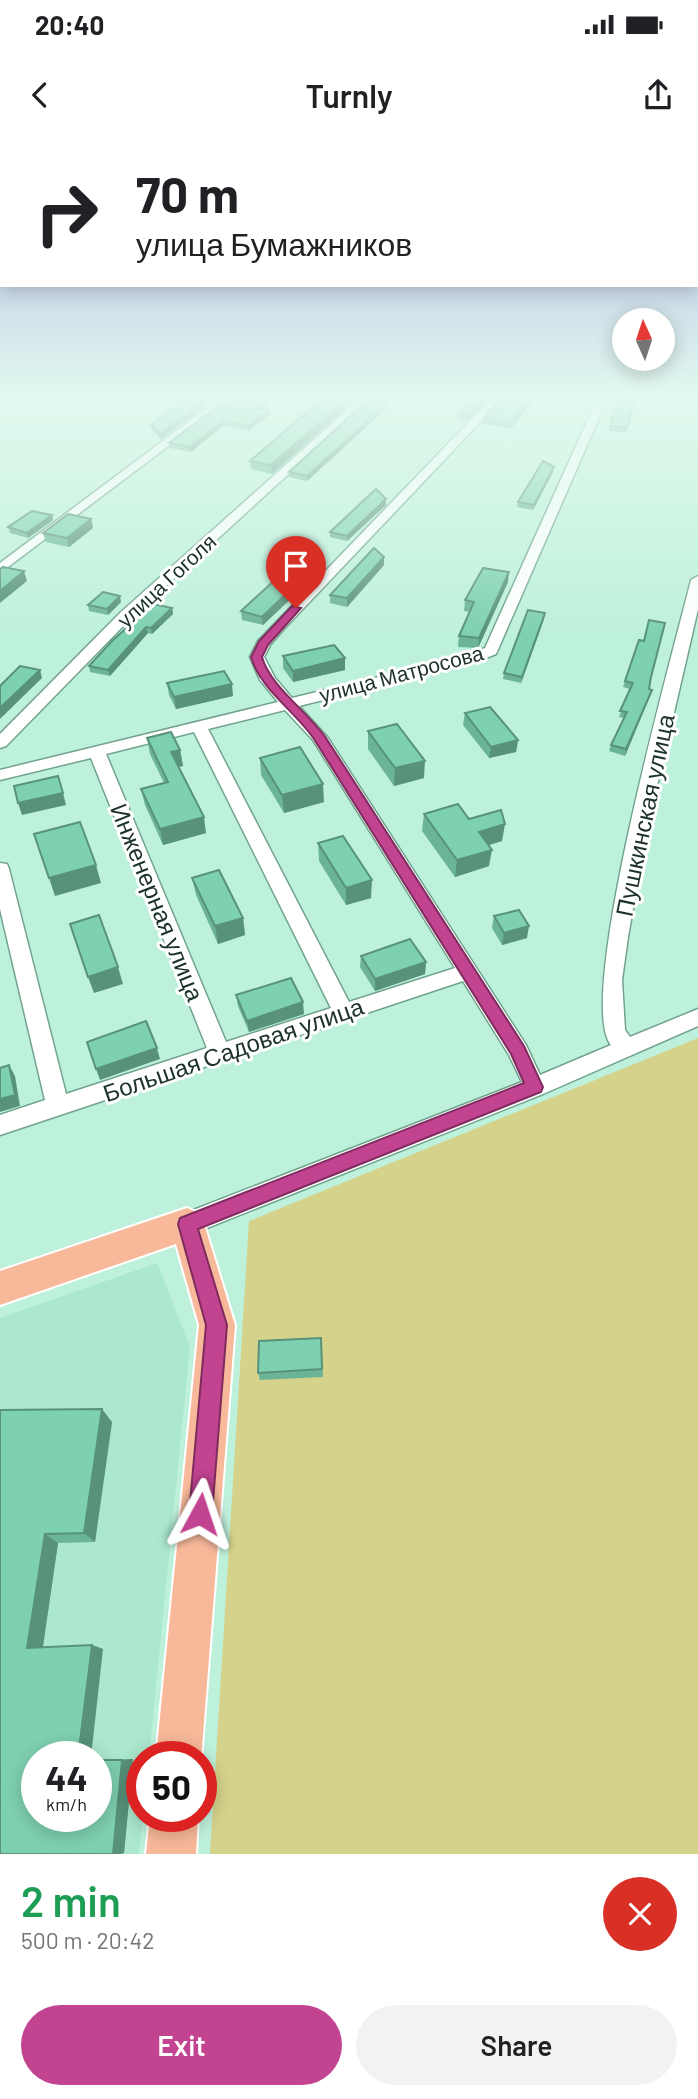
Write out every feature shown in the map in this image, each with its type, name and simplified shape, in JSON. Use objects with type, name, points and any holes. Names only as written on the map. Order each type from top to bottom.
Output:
[{"type":"main road","points":[[0,1288],[187,1224],[216,1325],[180,1741]]},
{"type":"main road","points":[[171,1854],[173,1832]]},
{"type":"street","points":[[0,569],[125,475]]},
{"type":"street","name":"улица Гоголя","points":[[0,743],[127,614],[281,475]]},
{"type":"street","points":[[425,475],[263,644],[257,657],[261,672],[320,738],[518,1051],[535,1087]]},
{"type":"street","name":"улица Матросова","points":[[0,775],[471,659],[491,651],[569,475]]},
{"type":"street","name":"Пушкинская улица","points":[[626,1047],[614,1032],[612,979],[618,937],[638,830],[698,580]]},
{"type":"street","points":[[198,725],[344,1011]]},
{"type":"street","name":"Инженерная улица","points":[[97,751],[220,1054]]},
{"type":"street","points":[[0,869],[58,1107]]},
{"type":"street","name":"Большая Садовая улица","points":[[0,1125],[466,972]]},
{"type":"street","points":[[187,1224],[535,1087],[698,1017]]},
{"type":"shaded area","points":[[698,1038],[698,1854],[210,1854],[211,1832],[217,1832],[217,1741],[249,1221]]},
{"type":"shaded area","points":[[157,1263],[190,1347],[151,1741],[126,1741],[126,1832],[141,1832],[139,1854],[0,1854],[0,1318]]},
{"type":"building","points":[[534,475],[550,475],[534,505],[518,502]]},
{"type":"building","points":[[376,489],[386,499],[347,536],[330,532]]},
{"type":"building","points":[[32,511],[52,515],[27,533],[8,527]]},
{"type":"building","points":[[68,514],[91,519],[67,538],[43,533]]},
{"type":"building","points":[[374,548],[384,557],[347,598],[330,595]]},
{"type":"building","points":[[3,567],[24,571],[0,591],[0,569]]},
{"type":"building","points":[[483,568],[509,572],[479,638],[459,636],[474,602],[465,600]]},
{"type":"building","points":[[279,576],[299,581],[262,617],[241,611]]},
{"type":"building","points":[[103,592],[120,596],[107,609],[88,605]]},
{"type":"building","points":[[153,604],[172,608],[151,628],[146,627],[108,670],[89,666],[112,641]]},
{"type":"building","points":[[528,610],[545,613],[522,677],[504,673]]},
{"type":"building","points":[[649,620],[665,623],[651,677],[649,689],[652,690],[626,749],[611,745],[627,712],[620,711],[633,683],[625,681],[639,640],[644,641]]},
{"type":"building","points":[[334,645],[345,658],[293,671],[283,656]]},
{"type":"building","points":[[20,666],[40,670],[0,708],[0,686]]},
{"type":"building","points":[[224,671],[232,684],[174,697],[167,683]]},
{"type":"building","points":[[490,707],[518,740],[491,747],[465,713]]},
{"type":"building","points":[[397,724],[425,761],[395,768],[368,731]]},
{"type":"building","points":[[171,732],[180,750],[171,752],[204,817],[160,829],[141,789],[168,782],[147,738]]},
{"type":"building","points":[[300,747],[323,784],[282,795],[260,758]]},
{"type":"building","points":[[58,776],[63,793],[18,803],[14,786]]},
{"type":"building","points":[[458,804],[469,819],[501,810],[505,824],[479,832],[492,850],[457,860],[424,814]]},
{"type":"building","points":[[80,822],[96,865],[49,878],[34,834]]},
{"type":"building","points":[[343,836],[372,880],[346,888],[318,843]]},
{"type":"building","points":[[219,870],[243,918],[215,926],[192,878]]},
{"type":"building","points":[[519,910],[529,926],[504,933],[494,916]]},
{"type":"building","points":[[99,915],[118,967],[88,977],[70,924]]},
{"type":"building","points":[[410,939],[426,962],[375,979],[361,956]]},
{"type":"building","points":[[291,978],[303,1002],[247,1021],[236,995]]},
{"type":"building","points":[[146,1021],[157,1048],[96,1069],[87,1042]]},
{"type":"building","points":[[9,1065],[15,1095],[0,1099],[0,1068]]},
{"type":"building","points":[[321,1338],[322,1369],[258,1373],[259,1341]]},
{"type":"building","points":[[102,1409],[84,1533],[45,1534],[27,1648],[92,1645],[80,1741],[21,1741],[21,1832],[112,1832],[112,1760],[122,1760],[113,1854],[0,1854],[0,1410]]},
{"type":"route","points":[[200,1514],[216,1325],[187,1224],[535,1087],[518,1051],[320,738],[261,672],[257,657],[263,644],[296,608]]}]
